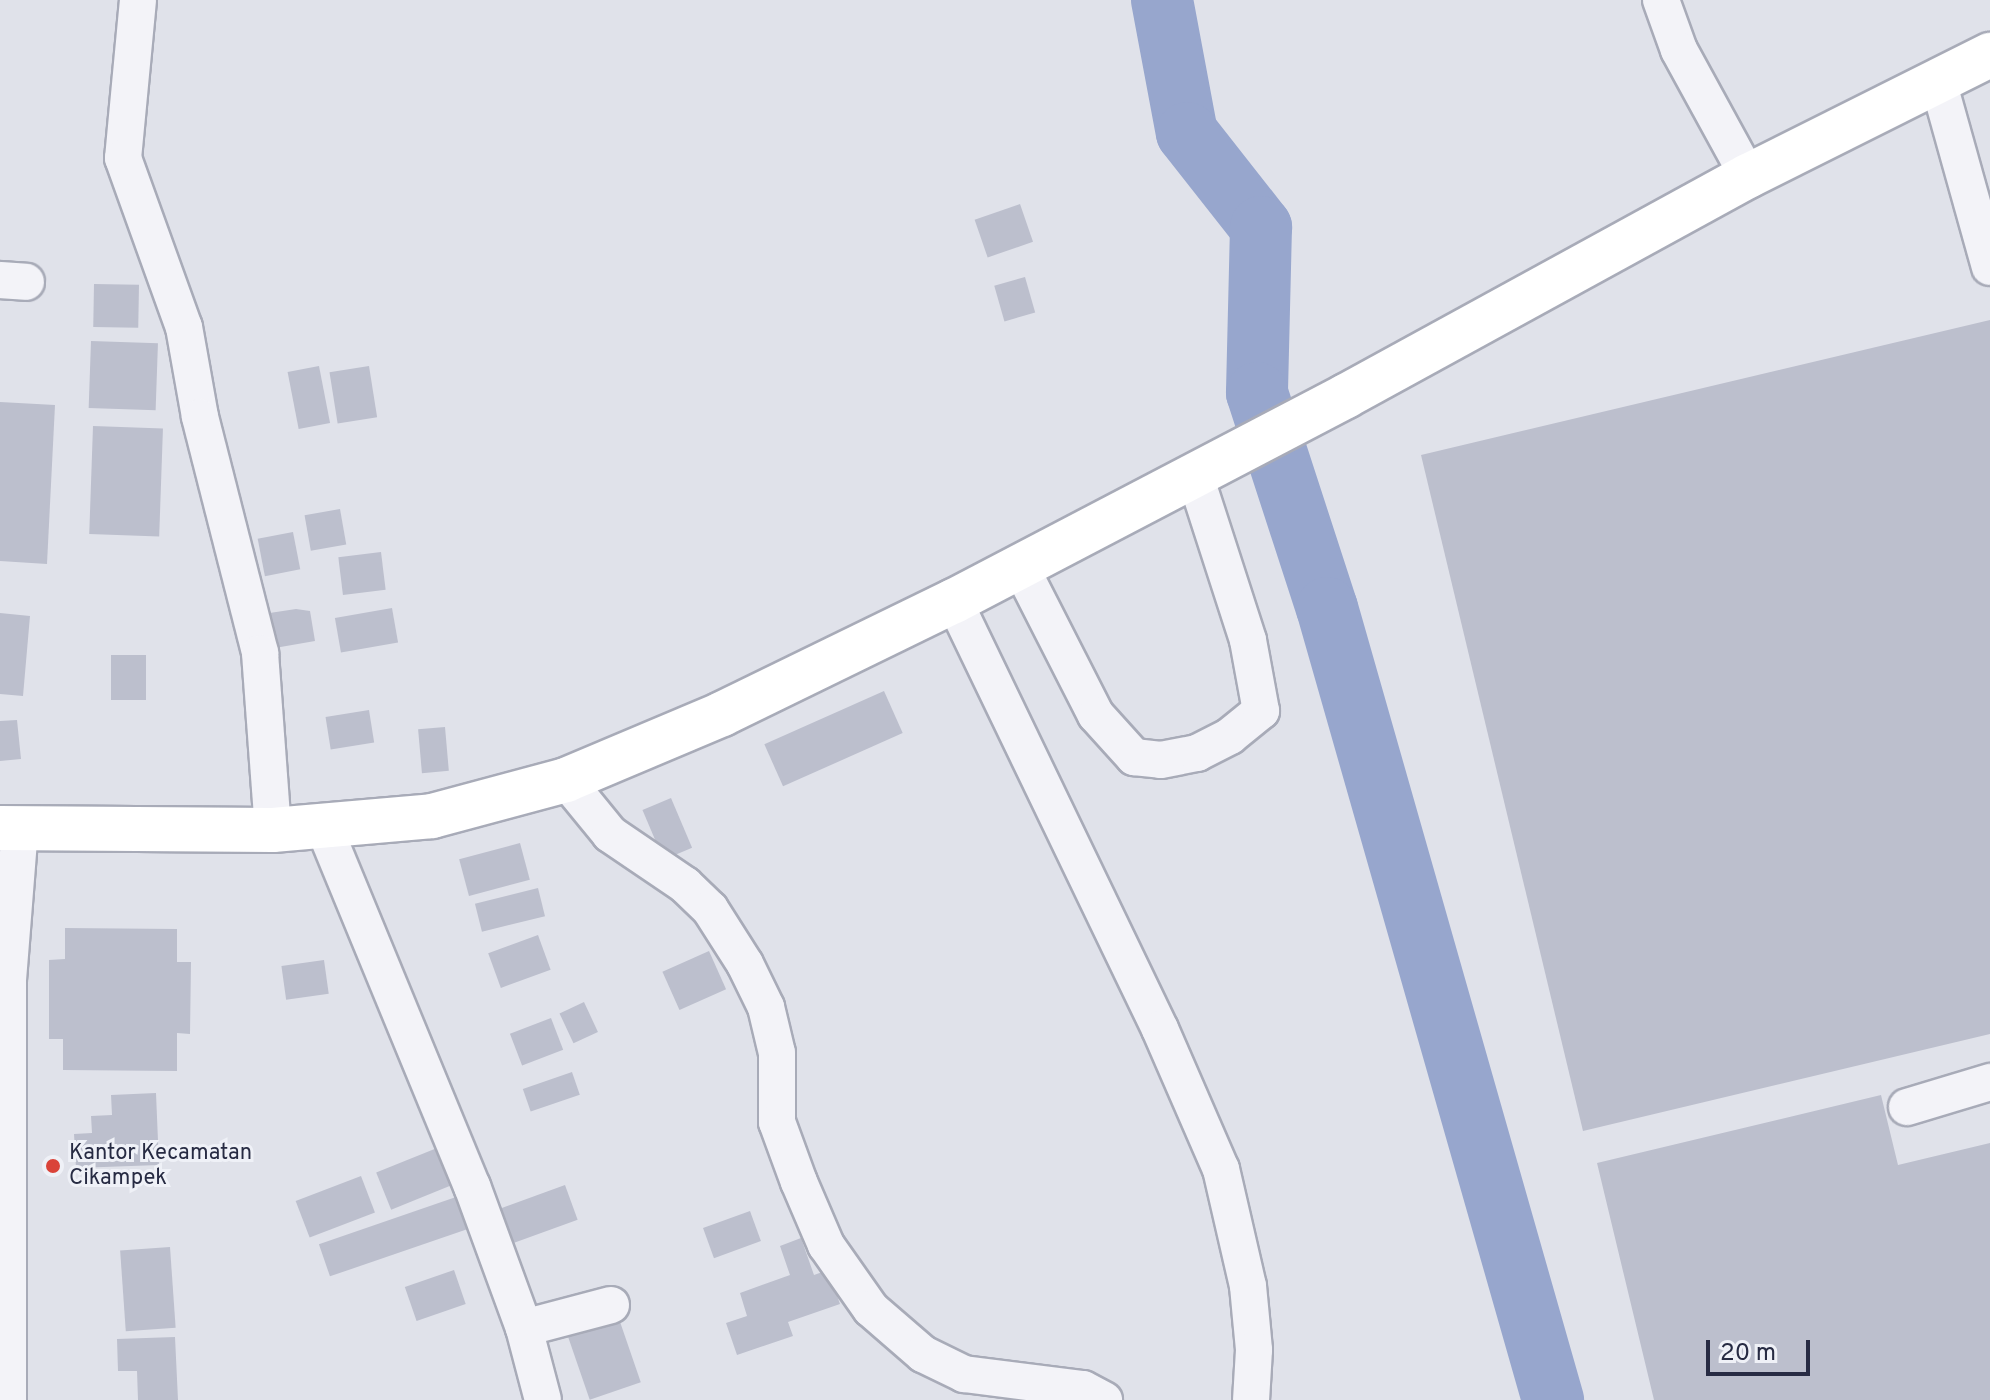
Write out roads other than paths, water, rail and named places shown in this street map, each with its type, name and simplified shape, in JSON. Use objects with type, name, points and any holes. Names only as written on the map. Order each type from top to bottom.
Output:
[{"type":"highway","points":[[10,828],[273,830],[432,816],[566,780],[722,714],[954,601],[1346,396],[1748,176],[1990,55]]},
{"type":"street","points":[[138,0],[123,158],[184,327],[200,417],[260,653],[273,830]]},
{"type":"street","points":[[1661,0],[1679,50],[1748,176]]},
{"type":"street","points":[[1938,81],[1990,267]]},
{"type":"street","points":[[1020,566],[1096,715],[1134,757],[1161,760],[1197,753],[1230,736],[1261,711],[1248,640],[1195,476]]},
{"type":"street","points":[[954,601],[1160,1029],[1221,1169],[1248,1286],[1254,1350],[1251,1400]]},
{"type":"street","points":[[566,780],[610,834],[685,885],[710,909],[745,964],[773,1038],[777,1122],[826,1245],[871,1309],[923,1354],[964,1374],[1083,1389],[1104,1400]]},
{"type":"street","points":[[323,825],[472,1186],[524,1328],[543,1400]]},
{"type":"street","points":[[8,1400],[4,979],[10,828]]},
{"type":"street","points":[[1907,1107],[1990,1082]]},
{"type":"street","points":[[524,1328],[611,1305]]},
{"type":"waterway","points":[[1162,0],[1187,133],[1261,227],[1257,393],[1327,608],[1553,1400]]},
{"type":"place","name":"Kantor Kecamatan Cikampek","points":[[53,1166]]}]
